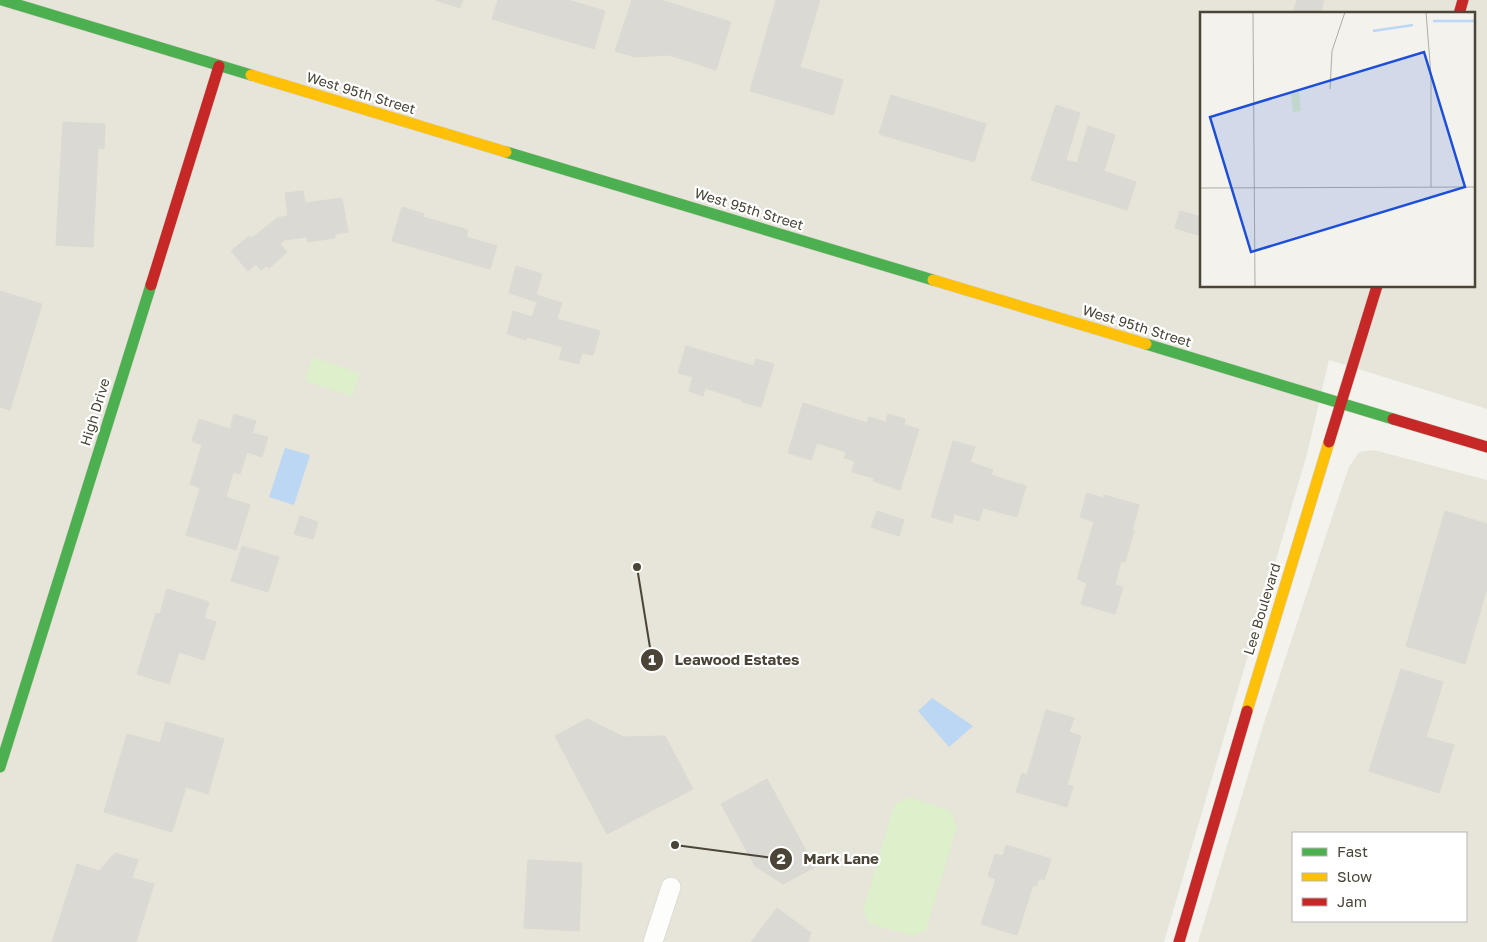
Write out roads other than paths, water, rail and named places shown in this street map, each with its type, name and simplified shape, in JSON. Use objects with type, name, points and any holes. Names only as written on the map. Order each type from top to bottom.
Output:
[{"type":"main road","name":"West 95th Street","points":[[2,0],[1487,447]]},
{"type":"main road","name":"High Drive","points":[[0,767],[219,66]]},
{"type":"main road","name":"Lee Boulevard","points":[[1179,942],[1284,588],[1376,288]]},
{"type":"street","points":[[653,942],[671,887]]},
{"type":"water","points":[[285,448],[310,455],[294,505],[269,497]]},
{"type":"water","points":[[932,698],[973,726],[949,747],[918,711]]},
{"type":"place","name":"Leawood Estates","points":[[637,567]]},
{"type":"place","name":"Mark Lane","points":[[675,845]]}]
